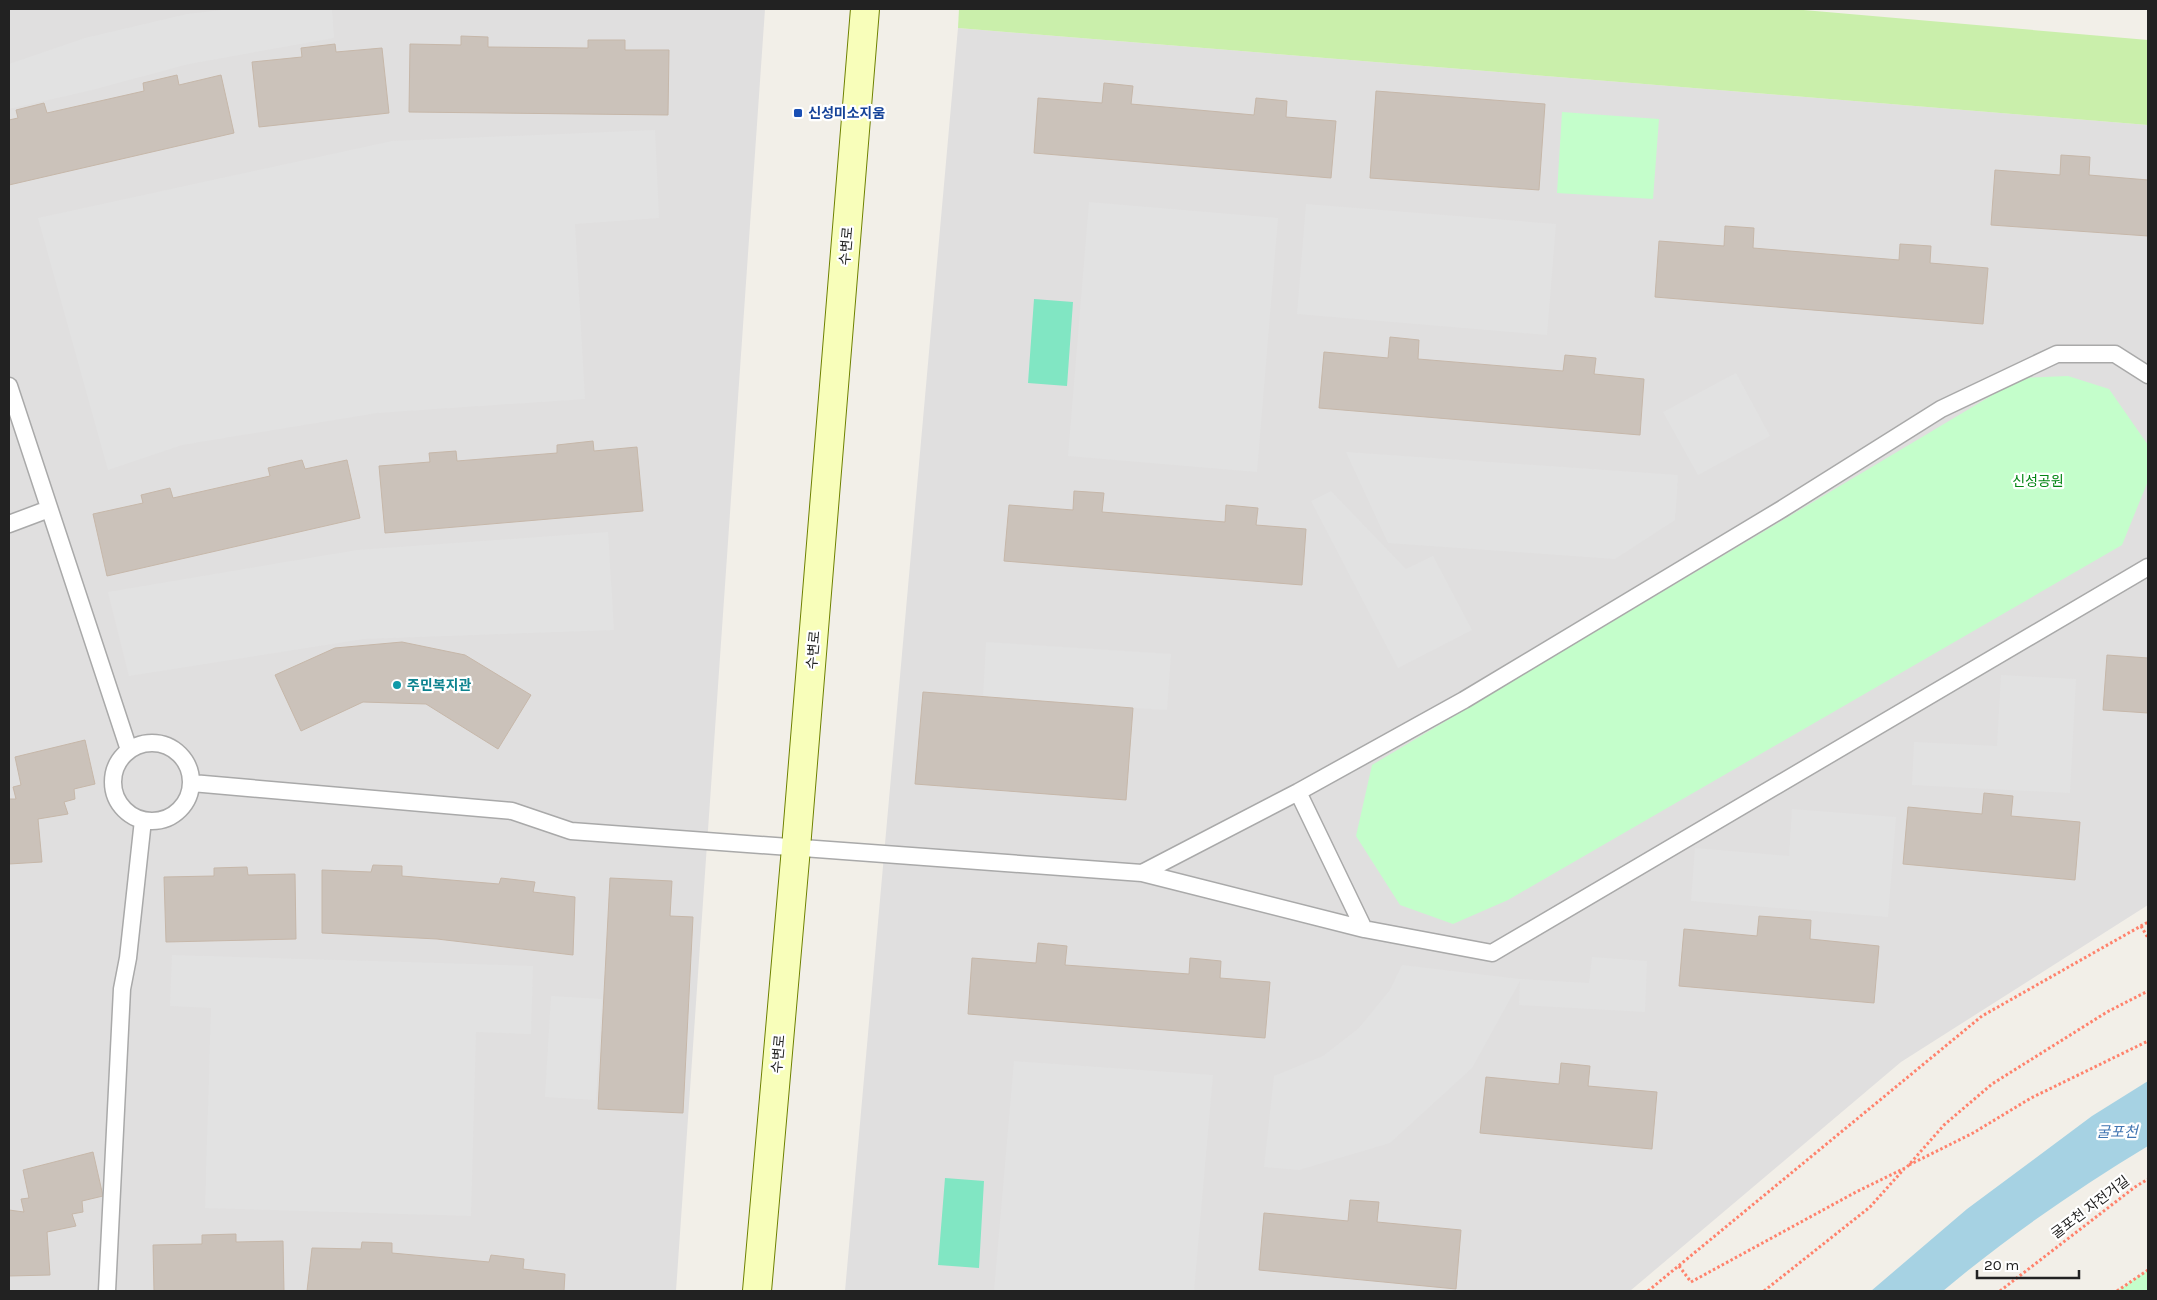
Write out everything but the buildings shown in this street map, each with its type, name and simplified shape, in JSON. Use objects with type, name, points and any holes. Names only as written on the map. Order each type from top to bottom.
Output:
[{"type":"main road","name":"수변로","points":[[757,1291],[796,848],[865,9]]},
{"type":"lane","points":[[1142,873],[1298,792],[1464,700],[1774,514],[1940,409],[2057,354],[2114,354],[2148,375]]},
{"type":"lane","points":[[9,386],[129,750]]},
{"type":"lane","points":[[9,524],[49,509]]},
{"type":"lane","points":[[192,783],[512,811],[572,830],[1142,873],[1364,929],[1492,953],[2148,567]]},
{"type":"lane","points":[[155,743],[168,746],[185,761],[191,774],[192,783],[185,805],[175,814],[162,821],[149,822],[135,818],[124,811],[116,800],[112,787],[115,767],[129,750],[141,744],[155,743]]},
{"type":"lane","points":[[1298,792],[1364,929]]},
{"type":"lane","points":[[108,1291],[122,988],[128,958],[143,820]]},
{"type":"path","points":[[1648,1291],[1982,1016],[2148,922]]},
{"type":"path","points":[[2141,926],[2148,938]]},
{"type":"path","points":[[1764,1291],[1870,1207],[1944,1125],[1992,1084],[2107,1012],[2148,991]]},
{"type":"path","points":[[1679,1266],[1691,1282],[1856,1192],[1973,1133],[2031,1098],[2148,1041]]},
{"type":"path","name":"굴포천 자전거길","points":[[2000,1291],[2134,1187],[2148,1179]]},
{"type":"path","points":[[2116,1291],[2148,1270]]},
{"type":"shaded area","points":[[9,9],[765,9],[676,1291],[9,1291]]},
{"type":"shaded area","points":[[231,9],[332,9],[334,38],[189,64],[88,91],[9,109],[9,64],[85,38],[187,14]]},
{"type":"shaded area","points":[[958,28],[2148,125],[2148,905],[1901,1062],[1630,1291],[845,1291]]},
{"type":"shaded area","points":[[655,130],[659,218],[575,224],[585,399],[377,413],[182,445],[108,470],[38,218],[392,141]]},
{"type":"shaded area","points":[[1089,202],[1278,218],[1257,472],[1068,456]]},
{"type":"shaded area","points":[[1306,204],[1556,224],[1547,335],[1297,314]]},
{"type":"shaded area","points":[[1736,373],[1770,436],[1698,475],[1663,412]]},
{"type":"shaded area","points":[[1346,452],[1678,475],[1675,520],[1615,559],[1388,543]]},
{"type":"shaded area","points":[[1331,491],[1406,569],[1433,556],[1472,630],[1398,668],[1311,501]]},
{"type":"shaded area","points":[[608,532],[614,630],[364,639],[129,676],[108,592],[357,550]]},
{"type":"shaded area","points":[[986,642],[1171,654],[1167,710],[983,698]]},
{"type":"shaded area","points":[[2001,675],[2076,679],[2070,793],[1912,785],[1914,742],[1997,746]]},
{"type":"shaded area","points":[[1792,809],[1896,817],[1888,917],[1691,901],[1695,848],[1789,856]]},
{"type":"shaded area","points":[[172,955],[533,966],[531,1034],[476,1032],[471,1216],[205,1208],[211,1008],[170,1006]]},
{"type":"shaded area","points":[[1592,957],[1647,961],[1645,1012],[1519,1005],[1520,981],[1472,1068],[1390,1143],[1299,1170],[1264,1167],[1274,1076],[1323,1056],[1359,1028],[1390,990],[1402,965],[1520,979],[1589,983]]},
{"type":"shaded area","points":[[551,996],[602,999],[596,1100],[545,1097]]},
{"type":"shaded area","points":[[1014,1061],[1213,1075],[1194,1291],[994,1291]]},
{"type":"green space","points":[[959,9],[1792,9],[2148,40],[2148,125],[958,28]]},
{"type":"green space","points":[[1562,112],[1659,119],[1653,199],[1557,193]]},
{"type":"green space","points":[[1034,299],[1073,302],[1067,386],[1028,383]]},
{"type":"green space","name":"신성공원","points":[[2068,376],[2109,389],[2148,445],[2148,481],[2122,545],[1508,900],[1453,924],[1400,905],[1356,836],[1372,765],[2021,378]]},
{"type":"green space","points":[[945,1178],[984,1181],[979,1268],[938,1265]]},
{"type":"green space","points":[[2148,1270],[2148,1291],[2117,1291]]},
{"type":"water","name":"굴포천","points":[[2148,1081],[2148,1146],[2043,1214],[1943,1291],[1871,1291],[1967,1209],[2092,1116]]},
{"type":"place","name":"신성미소지움","points":[[798,113]]},
{"type":"place","name":"주민복지관","points":[[397,685]]}]
